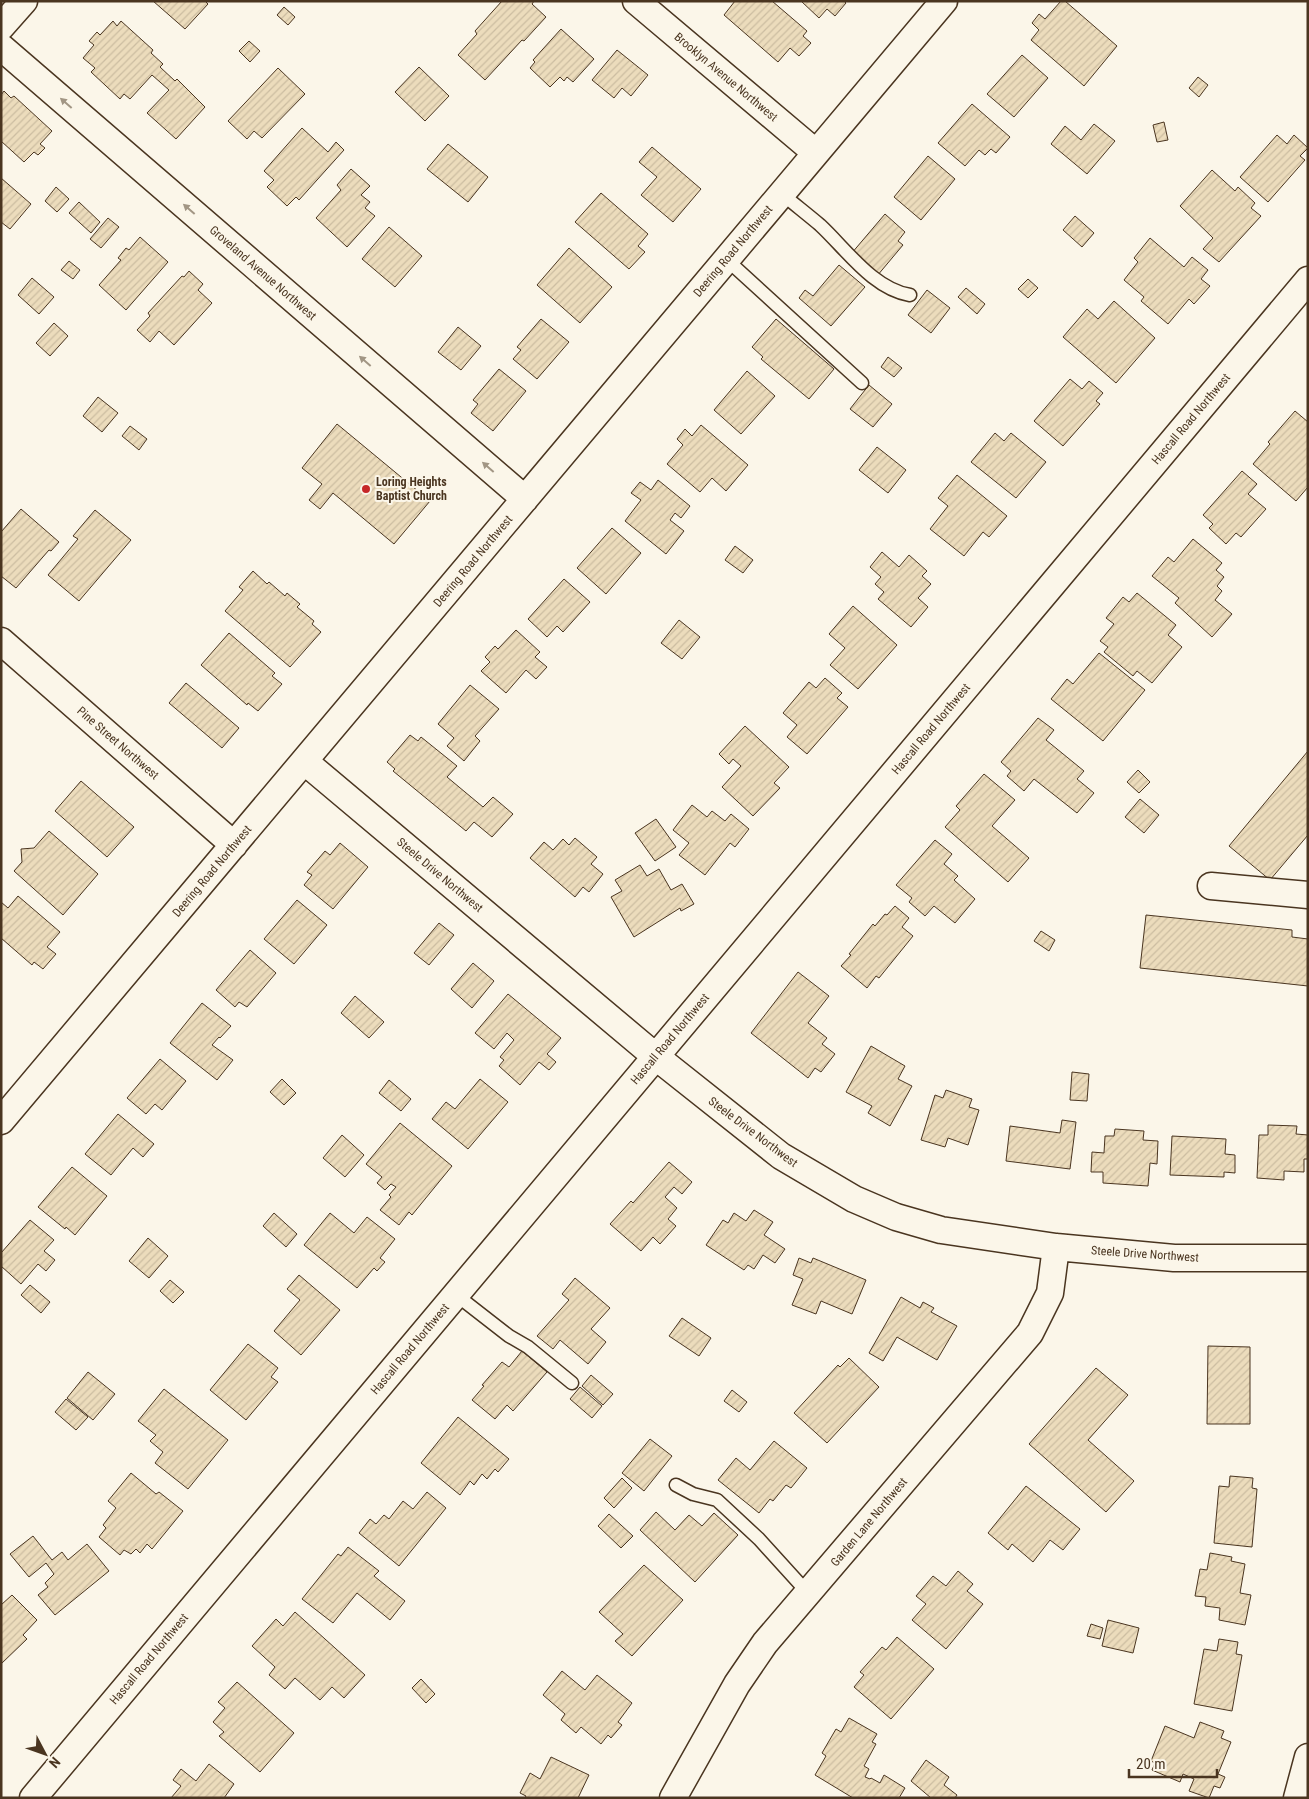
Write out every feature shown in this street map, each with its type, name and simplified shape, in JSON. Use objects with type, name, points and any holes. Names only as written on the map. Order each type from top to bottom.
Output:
[{"type":"street","points":[[1,27],[24,1]]},
{"type":"street","name":"Brooklyn Avenue Northwest","points":[[636,1],[815,152]]},
{"type":"street","name":"Deering Road Northwest","points":[[1,1120],[944,1]]},
{"type":"street","name":"Groveland Avenue Northwest","points":[[1,47],[525,499]]},
{"type":"street","name":"Hascall Road Northwest","points":[[33,1798],[1308,280]]},
{"type":"street","name":"Pine Street Northwest","points":[[1,641],[234,845]]},
{"type":"street","name":"Steele Drive Northwest","points":[[304,761],[656,1056],[781,1156],[854,1199],[896,1217],[941,1230],[1056,1247],[1174,1258],[1308,1258]]},
{"type":"street","points":[[1211,886],[1308,895]]},
{"type":"street","name":"Garden Lane Northwest","points":[[673,1798],[737,1684],[765,1643],[1030,1333],[1050,1293],[1056,1247]]},
{"type":"street","points":[[696,1798],[698,1752]]},
{"type":"street","points":[[1297,1798],[1308,1757]]},
{"type":"lane","points":[[781,194],[820,225],[869,274],[901,294],[910,296]]},
{"type":"lane","points":[[726,259],[862,383]]},
{"type":"lane","points":[[455,1294],[509,1336],[528,1347],[572,1383]]},
{"type":"lane","points":[[676,1485],[693,1494],[717,1500],[759,1539],[808,1593]]},
{"type":"building","points":[[153,1],[205,1],[208,4],[185,29]]},
{"type":"building","points":[[502,1],[534,1],[532,4],[546,17],[485,80],[458,55],[477,34],[475,31]]},
{"type":"building","points":[[735,1],[772,1],[807,31],[803,36],[811,43],[799,56],[790,48],[778,62],[724,15]]},
{"type":"building","points":[[801,1],[844,1],[846,3],[835,16],[827,9],[819,18]]},
{"type":"building","points":[[1061,1],[1065,1],[1117,46],[1084,86],[1031,40],[1039,30],[1032,23],[1039,14],[1045,19]]},
{"type":"building","points":[[284,7],[295,17],[288,25],[277,15]]},
{"type":"building","points":[[113,21],[117,26],[121,21],[153,50],[151,53],[163,64],[160,67],[175,81],[177,79],[205,107],[176,139],[147,113],[169,90],[152,75],[130,99],[124,94],[120,99],[91,72],[95,68],[83,58],[94,45],[89,41],[97,32],[100,35]]},
{"type":"building","points":[[561,29],[594,59],[573,82],[567,77],[564,81],[560,77],[550,87],[530,68],[535,62],[533,60]]},
{"type":"building","points":[[249,41],[260,51],[250,62],[239,51]]},
{"type":"building","points":[[617,50],[648,75],[631,96],[622,88],[614,98],[592,80]]},
{"type":"building","points":[[1022,55],[1048,78],[1014,117],[987,94]]},
{"type":"building","points":[[419,67],[449,96],[425,121],[395,92]]},
{"type":"building","points":[[278,68],[305,94],[262,138],[254,131],[247,139],[228,121]]},
{"type":"building","points":[[1198,77],[1208,85],[1199,97],[1189,88]]},
{"type":"building","points":[[4,91],[11,98],[14,96],[52,131],[40,144],[45,148],[38,155],[34,152],[24,162],[1,141],[1,95]]},
{"type":"building","points":[[972,104],[1010,137],[996,153],[991,149],[985,155],[979,150],[965,166],[938,143]]},
{"type":"building","points":[[1164,122],[1168,140],[1157,142],[1153,125]]},
{"type":"building","points":[[1094,124],[1115,141],[1087,174],[1051,144],[1065,126],[1081,140]]},
{"type":"building","points":[[302,128],[328,152],[336,142],[344,150],[299,200],[296,197],[287,206],[267,187],[274,180],[264,171]]},
{"type":"building","points":[[1277,135],[1287,144],[1294,135],[1308,148],[1300,156],[1305,160],[1268,202],[1240,177]]},
{"type":"building","points":[[448,144],[488,177],[468,202],[427,169]]},
{"type":"building","points":[[652,147],[701,189],[673,222],[641,195],[657,177],[639,162]]},
{"type":"building","points":[[928,156],[955,179],[921,220],[894,197]]},
{"type":"building","points":[[351,169],[370,186],[361,195],[370,202],[365,208],[375,216],[347,247],[316,218],[341,190],[337,185]]},
{"type":"building","points":[[1212,170],[1235,191],[1238,187],[1255,203],[1251,208],[1261,216],[1219,262],[1203,249],[1213,238],[1180,206]]},
{"type":"building","points":[[1,178],[31,204],[10,229],[1,222]]},
{"type":"building","points":[[56,187],[69,199],[57,212],[45,201]]},
{"type":"building","points":[[601,193],[648,234],[638,246],[645,252],[629,269],[575,222]]},
{"type":"building","points":[[79,202],[100,222],[91,233],[69,213]]},
{"type":"building","points":[[885,214],[905,232],[898,241],[903,245],[877,276],[851,254]]},
{"type":"building","points":[[1075,216],[1094,233],[1082,247],[1063,230]]},
{"type":"building","points":[[108,218],[119,227],[101,248],[90,239]]},
{"type":"building","points":[[389,227],[422,256],[395,287],[362,259]]},
{"type":"building","points":[[140,237],[168,262],[126,310],[99,285],[121,260],[118,258],[126,248],[129,250]]},
{"type":"building","points":[[1150,238],[1184,267],[1192,257],[1208,270],[1201,279],[1210,286],[1194,304],[1189,299],[1168,324],[1141,301],[1144,297],[1124,280],[1138,262],[1134,258]]},
{"type":"building","points":[[569,248],[612,287],[580,323],[537,285]]},
{"type":"building","points":[[69,261],[80,270],[73,279],[61,270]]},
{"type":"building","points":[[839,265],[865,287],[831,326],[799,298],[805,290],[813,296]]},
{"type":"building","points":[[189,271],[203,284],[198,290],[212,303],[174,345],[159,331],[150,342],[137,330],[150,316],[148,313],[182,276],[184,277]]},
{"type":"building","points":[[32,278],[54,297],[39,314],[18,295]]},
{"type":"building","points":[[1028,279],[1038,288],[1028,298],[1018,289]]},
{"type":"building","points":[[966,288],[985,304],[977,314],[958,297]]},
{"type":"building","points":[[927,290],[950,308],[931,333],[908,315]]},
{"type":"building","points":[[1114,301],[1155,338],[1116,383],[1063,337],[1087,309],[1098,319]]},
{"type":"building","points":[[541,319],[569,342],[537,379],[513,359],[521,350],[517,347]]},
{"type":"building","points":[[776,319],[834,369],[809,399],[761,359],[763,357],[752,347]]},
{"type":"building","points":[[54,323],[68,336],[50,356],[36,343]]},
{"type":"building","points":[[458,327],[481,346],[461,370],[438,352]]},
{"type":"building","points":[[888,357],[902,368],[894,377],[881,367]]},
{"type":"building","points":[[499,369],[526,391],[493,431],[471,413],[478,404],[473,400]]},
{"type":"building","points":[[747,371],[775,396],[741,434],[714,410]]},
{"type":"building","points":[[1070,379],[1082,389],[1089,381],[1103,393],[1096,401],[1100,404],[1063,446],[1034,421]]},
{"type":"building","points":[[869,385],[892,404],[873,427],[850,409]]},
{"type":"building","points":[[98,397],[118,413],[102,432],[83,416]]},
{"type":"building","points":[[1295,411],[1308,422],[1308,487],[1296,501],[1253,464],[1270,444],[1268,442]]},
{"type":"building","name":"Loring Heights Baptist Church","points":[[337,424],[430,501],[394,544],[333,493],[320,509],[309,500],[322,484],[302,468]]},
{"type":"building","points":[[701,425],[748,465],[726,491],[712,478],[700,492],[667,464],[683,445],[677,439],[685,429],[692,436]]},
{"type":"building","points":[[130,426],[147,439],[139,450],[122,436]]},
{"type":"building","points":[[995,433],[1004,441],[1011,433],[1046,462],[1016,498],[971,462]]},
{"type":"building","points":[[877,447],[906,470],[888,493],[859,470]]},
{"type":"building","points":[[1242,471],[1257,484],[1248,494],[1266,509],[1241,537],[1236,533],[1226,544],[1209,528],[1213,524],[1203,515]]},
{"type":"building","points":[[957,475],[1007,516],[989,537],[983,532],[964,556],[930,529],[948,506],[938,498]]},
{"type":"building","points":[[658,480],[690,506],[681,518],[675,513],[670,520],[684,531],[666,554],[625,521],[641,500],[631,493],[640,482],[651,490]]},
{"type":"building","points":[[21,509],[59,542],[51,551],[49,550],[16,588],[1,576],[1,532]]},
{"type":"building","points":[[95,510],[131,540],[79,601],[48,575],[78,539],[73,536]]},
{"type":"building","points":[[612,528],[641,553],[606,594],[577,568]]},
{"type":"building","points":[[1193,539],[1222,563],[1216,570],[1224,577],[1217,586],[1222,591],[1215,600],[1232,614],[1212,637],[1175,603],[1179,598],[1152,576],[1168,557],[1174,562]]},
{"type":"building","points":[[735,546],[753,560],[743,573],[725,560]]},
{"type":"building","points":[[882,552],[899,567],[909,555],[927,571],[922,576],[931,584],[918,598],[928,607],[911,627],[878,599],[884,592],[875,584],[881,577],[870,567]]},
{"type":"building","points":[[253,571],[267,584],[269,582],[285,596],[287,593],[300,604],[297,607],[314,621],[312,624],[321,632],[290,667],[225,611],[243,590],[239,587]]},
{"type":"building","points":[[564,579],[590,602],[563,632],[557,626],[547,637],[528,619]]},
{"type":"building","points":[[1137,593],[1176,625],[1168,635],[1182,647],[1152,683],[1137,671],[1133,676],[1104,652],[1108,647],[1100,641],[1114,624],[1106,618],[1123,597],[1129,602]]},
{"type":"building","points":[[853,606],[897,645],[858,689],[830,665],[845,648],[829,634]]},
{"type":"building","points":[[679,620],[700,637],[682,659],[661,643]]},
{"type":"building","points":[[516,630],[540,652],[535,657],[547,667],[536,679],[526,670],[506,693],[481,671],[490,662],[485,657],[495,646],[498,649]]},
{"type":"building","points":[[229,633],[275,673],[272,676],[282,684],[258,711],[248,703],[247,705],[201,665]]},
{"type":"building","points":[[1099,653],[1145,690],[1103,741],[1051,699],[1067,679],[1073,684]]},
{"type":"building","points":[[825,678],[842,693],[837,698],[848,707],[807,754],[787,737],[797,725],[783,713],[809,682],[816,688]]},
{"type":"building","points":[[186,683],[239,728],[222,748],[169,703]]},
{"type":"building","points":[[470,685],[499,709],[475,736],[480,741],[464,761],[447,746],[454,738],[438,724]]},
{"type":"building","points":[[1038,718],[1054,730],[1046,740],[1084,771],[1077,779],[1094,793],[1077,813],[1034,779],[1024,791],[1007,776],[1011,771],[1001,762]]},
{"type":"building","points":[[745,726],[789,767],[774,783],[780,788],[753,816],[722,787],[741,766],[733,759],[729,764],[719,754]]},
{"type":"building","points":[[410,735],[418,741],[421,737],[457,766],[447,777],[483,807],[493,797],[513,814],[492,837],[474,822],[466,831],[393,771],[395,769],[387,762]]},
{"type":"building","points":[[1308,751],[1308,835],[1270,880],[1229,846]]},
{"type":"building","points":[[1138,770],[1150,782],[1139,793],[1127,782]]},
{"type":"building","points":[[984,774],[1015,800],[992,826],[1029,858],[1008,882],[945,827],[960,810],[956,806]]},
{"type":"building","points":[[81,781],[134,827],[107,857],[55,811]]},
{"type":"building","points":[[1140,799],[1159,815],[1144,833],[1125,817]]},
{"type":"building","points":[[692,805],[707,817],[712,811],[725,821],[731,814],[749,829],[735,847],[730,843],[705,875],[679,855],[689,843],[673,830]]},
{"type":"building","points":[[656,819],[676,847],[655,861],[635,833]]},
{"type":"building","points":[[49,831],[98,874],[63,915],[14,871],[22,862],[21,849],[34,848]]},
{"type":"building","points":[[575,838],[597,857],[591,864],[603,874],[589,892],[583,887],[575,897],[530,858],[544,842],[553,850],[563,839],[569,845]]},
{"type":"building","points":[[935,840],[952,854],[944,864],[958,876],[954,880],[975,899],[955,923],[934,906],[925,916],[909,902],[912,898],[896,885]]},
{"type":"building","points":[[340,843],[368,867],[333,909],[304,885],[312,875],[307,872],[325,851],[330,855]]},
{"type":"building","points":[[640,865],[647,876],[659,869],[671,890],[682,884],[694,904],[681,911],[680,908],[634,937],[611,897],[622,891],[615,880]]},
{"type":"building","points":[[18,896],[60,932],[47,947],[56,954],[43,969],[34,962],[32,965],[1,938],[1,902],[8,908]]},
{"type":"building","points":[[297,900],[327,925],[294,964],[264,939]]},
{"type":"building","points":[[895,906],[909,918],[902,927],[913,936],[879,978],[876,976],[867,988],[841,966],[873,924],[875,926]]},
{"type":"building","points":[[1146,915],[1292,930],[1292,937],[1308,939],[1308,986],[1140,968]]},
{"type":"building","points":[[439,923],[454,935],[429,965],[414,953]]},
{"type":"building","points":[[1041,931],[1055,940],[1049,951],[1034,941]]},
{"type":"building","points":[[250,950],[276,973],[247,1007],[239,1002],[235,1007],[216,990]]},
{"type":"building","points":[[473,963],[494,981],[472,1008],[451,989]]},
{"type":"building","points":[[798,972],[829,996],[808,1023],[827,1038],[822,1044],[835,1054],[821,1072],[815,1068],[808,1078],[751,1033]]},
{"type":"building","points":[[508,994],[561,1038],[547,1054],[556,1062],[549,1070],[539,1062],[520,1085],[499,1066],[504,1060],[500,1057],[514,1040],[507,1033],[494,1049],[475,1033]]},
{"type":"building","points":[[355,996],[384,1022],[369,1038],[341,1013]]},
{"type":"building","points":[[202,1003],[231,1026],[212,1045],[233,1060],[217,1080],[170,1043]]},
{"type":"building","points":[[871,1046],[905,1066],[898,1079],[912,1086],[890,1126],[868,1113],[872,1106],[846,1092]]},
{"type":"building","points":[[160,1059],[186,1081],[162,1110],[155,1104],[146,1114],[127,1098]]},
{"type":"building","points":[[1072,1072],[1089,1074],[1087,1101],[1070,1100]]},
{"type":"building","points":[[282,1079],[296,1093],[284,1105],[270,1092]]},
{"type":"building","points":[[480,1079],[508,1102],[468,1149],[432,1119],[446,1102],[455,1109]]},
{"type":"building","points":[[389,1080],[411,1099],[401,1111],[379,1093]]},
{"type":"building","points":[[946,1090],[972,1099],[969,1107],[979,1110],[968,1145],[948,1138],[945,1147],[921,1140],[935,1095],[943,1098]]},
{"type":"building","points":[[118,1114],[154,1144],[143,1157],[133,1148],[111,1175],[85,1154]]},
{"type":"building","points":[[1062,1120],[1076,1122],[1070,1169],[1006,1161],[1010,1126],[1060,1133]]},
{"type":"building","points":[[400,1123],[452,1166],[412,1215],[409,1212],[399,1225],[380,1210],[391,1197],[389,1195],[396,1187],[391,1184],[385,1190],[377,1183],[382,1177],[366,1164]]},
{"type":"building","points":[[1268,1125],[1297,1126],[1296,1134],[1308,1135],[1308,1159],[1304,1159],[1304,1172],[1284,1171],[1284,1180],[1257,1178],[1259,1135],[1268,1135]]},
{"type":"building","points":[[1115,1129],[1144,1131],[1143,1140],[1158,1141],[1157,1164],[1150,1163],[1148,1186],[1103,1183],[1103,1172],[1091,1172],[1092,1152],[1104,1153],[1105,1136],[1114,1136]]},
{"type":"building","points":[[342,1135],[364,1155],[345,1177],[323,1158]]},
{"type":"building","points":[[1172,1136],[1226,1139],[1225,1154],[1235,1155],[1235,1173],[1224,1172],[1224,1177],[1170,1175]]},
{"type":"building","points":[[669,1162],[692,1182],[682,1194],[674,1187],[665,1197],[677,1208],[668,1219],[676,1226],[660,1244],[653,1237],[641,1251],[610,1224],[631,1201],[633,1203]]},
{"type":"building","points":[[72,1167],[107,1196],[75,1235],[38,1207]]},
{"type":"building","points":[[754,1210],[773,1222],[764,1235],[785,1249],[775,1263],[763,1255],[754,1269],[748,1265],[744,1270],[706,1245],[723,1220],[728,1223],[734,1213],[746,1221]]},
{"type":"building","points":[[274,1213],[297,1234],[286,1247],[263,1226]]},
{"type":"building","points":[[330,1213],[354,1233],[367,1217],[395,1239],[380,1258],[385,1262],[377,1271],[374,1268],[357,1288],[304,1245]]},
{"type":"building","points":[[30,1220],[54,1240],[44,1251],[55,1260],[46,1271],[38,1264],[21,1284],[1,1266],[1,1253]]},
{"type":"building","points":[[148,1238],[168,1256],[149,1278],[129,1261]]},
{"type":"building","points":[[799,1258],[811,1263],[813,1258],[866,1280],[852,1314],[821,1301],[816,1314],[792,1305],[803,1279],[793,1275]]},
{"type":"building","points":[[299,1275],[340,1310],[301,1355],[274,1331],[300,1300],[287,1289]]},
{"type":"building","points":[[575,1278],[610,1308],[591,1329],[606,1342],[588,1364],[560,1340],[553,1349],[537,1336],[569,1300],[562,1294]]},
{"type":"building","points":[[170,1280],[184,1292],[173,1303],[160,1291]]},
{"type":"building","points":[[30,1285],[50,1302],[41,1313],[21,1295]]},
{"type":"building","points":[[901,1297],[920,1308],[923,1302],[934,1308],[931,1312],[957,1326],[937,1360],[897,1337],[883,1361],[869,1353]]},
{"type":"building","points":[[682,1318],[711,1338],[699,1356],[669,1336]]},
{"type":"building","points":[[248,1344],[278,1368],[271,1377],[278,1382],[246,1420],[210,1390]]},
{"type":"building","points":[[1208,1346],[1250,1347],[1250,1424],[1207,1424]]},
{"type":"building","points":[[522,1351],[547,1372],[513,1411],[507,1405],[495,1419],[472,1400],[502,1362],[509,1367]]},
{"type":"building","points":[[849,1358],[879,1387],[827,1443],[794,1413],[838,1365],[840,1367]]},
{"type":"building","points":[[1096,1368],[1128,1395],[1088,1440],[1134,1481],[1106,1512],[1029,1444]]},
{"type":"building","points":[[88,1372],[115,1394],[93,1420],[67,1398]]},
{"type":"building","points":[[591,1375],[613,1394],[603,1405],[582,1386]]},
{"type":"building","points":[[580,1387],[602,1406],[592,1418],[570,1399]]},
{"type":"building","points":[[164,1389],[228,1440],[188,1489],[155,1463],[163,1452],[150,1441],[156,1435],[138,1421]]},
{"type":"building","points":[[732,1390],[747,1402],[739,1412],[724,1401]]},
{"type":"building","points":[[66,1399],[88,1417],[76,1430],[55,1412]]},
{"type":"building","points":[[458,1417],[509,1459],[498,1472],[495,1469],[487,1479],[482,1474],[474,1485],[470,1481],[460,1495],[421,1463]]},
{"type":"building","points":[[650,1439],[672,1456],[644,1491],[622,1473]]},
{"type":"building","points":[[774,1441],[807,1468],[791,1488],[786,1485],[773,1501],[770,1499],[759,1513],[718,1480],[736,1458],[750,1470]]},
{"type":"building","points":[[131,1473],[156,1494],[159,1492],[183,1511],[152,1549],[147,1544],[140,1553],[136,1549],[131,1554],[124,1550],[120,1555],[99,1537],[106,1528],[103,1525],[116,1508],[108,1501]]},
{"type":"building","points":[[1230,1476],[1253,1478],[1252,1488],[1257,1489],[1252,1547],[1214,1543],[1219,1486],[1229,1487]]},
{"type":"building","points":[[622,1478],[632,1488],[614,1508],[604,1498]]},
{"type":"building","points":[[1026,1486],[1080,1529],[1063,1550],[1050,1540],[1033,1562],[1012,1544],[1008,1550],[988,1533]]},
{"type":"building","points":[[427,1492],[446,1508],[399,1566],[359,1533],[370,1519],[376,1524],[384,1515],[389,1519],[403,1501],[413,1509]]},
{"type":"building","points":[[656,1512],[675,1530],[689,1515],[702,1526],[714,1513],[738,1535],[695,1582],[640,1530]]},
{"type":"building","points":[[609,1514],[633,1536],[621,1548],[598,1526]]},
{"type":"building","points":[[33,1536],[52,1560],[62,1552],[68,1560],[87,1544],[109,1571],[55,1615],[38,1595],[48,1587],[45,1583],[54,1574],[46,1563],[29,1577],[10,1554]]},
{"type":"building","points":[[348,1547],[379,1571],[374,1576],[405,1601],[390,1620],[357,1593],[333,1623],[302,1599],[338,1554],[341,1556]]},
{"type":"building","points":[[1210,1553],[1232,1557],[1231,1561],[1245,1564],[1240,1593],[1251,1595],[1245,1625],[1219,1620],[1220,1608],[1205,1606],[1206,1597],[1195,1596],[1200,1569],[1207,1570]]},
{"type":"building","points":[[644,1565],[683,1600],[632,1656],[615,1641],[623,1634],[599,1612]]},
{"type":"building","points":[[958,1571],[973,1584],[967,1591],[983,1604],[946,1649],[912,1620],[926,1604],[916,1596],[933,1576],[946,1586]]},
{"type":"building","points":[[12,1595],[37,1620],[23,1635],[27,1639],[1,1664],[1,1605]]},
{"type":"building","points":[[295,1612],[365,1675],[344,1698],[332,1687],[320,1700],[295,1678],[285,1689],[269,1675],[275,1667],[252,1646],[276,1619],[283,1626]]},
{"type":"building","points":[[1108,1620],[1139,1628],[1133,1653],[1102,1646]]},
{"type":"building","points":[[1091,1624],[1103,1628],[1100,1639],[1087,1636]]},
{"type":"building","points":[[897,1637],[934,1669],[891,1719],[854,1687],[864,1675],[860,1672],[882,1647],[886,1650]]},
{"type":"building","points":[[1219,1639],[1238,1642],[1236,1654],[1242,1655],[1232,1711],[1194,1704],[1204,1649],[1217,1651]]},
{"type":"building","points":[[562,1671],[585,1690],[597,1675],[632,1703],[618,1722],[622,1725],[611,1738],[608,1735],[601,1744],[581,1727],[576,1733],[561,1720],[565,1714],[543,1695]]},
{"type":"building","points":[[421,1679],[435,1694],[426,1703],[412,1688]]},
{"type":"building","points":[[237,1682],[294,1733],[260,1772],[219,1736],[224,1732],[213,1722],[225,1708],[218,1702]]},
{"type":"building","points":[[849,1718],[877,1734],[872,1742],[876,1744],[864,1766],[869,1769],[865,1777],[880,1783],[884,1775],[905,1788],[899,1798],[853,1798],[815,1775],[826,1756],[822,1753],[836,1729],[841,1732]]},
{"type":"building","points":[[1200,1722],[1224,1731],[1221,1738],[1231,1742],[1218,1774],[1225,1777],[1220,1788],[1214,1786],[1209,1798],[1189,1791],[1194,1779],[1183,1774],[1180,1782],[1152,1770],[1155,1763],[1151,1761],[1165,1726],[1194,1738]]},
{"type":"building","points":[[551,1757],[589,1775],[578,1798],[525,1798],[526,1796],[520,1793],[530,1773],[540,1779]]},
{"type":"building","points":[[926,1760],[949,1777],[944,1785],[957,1795],[955,1798],[931,1798],[911,1781]]},
{"type":"building","points":[[209,1764],[234,1784],[224,1798],[171,1798],[181,1786],[173,1780],[181,1769],[196,1781]]},
{"type":"place","name":"Loring Heights Baptist Church","points":[[366,489]]}]
